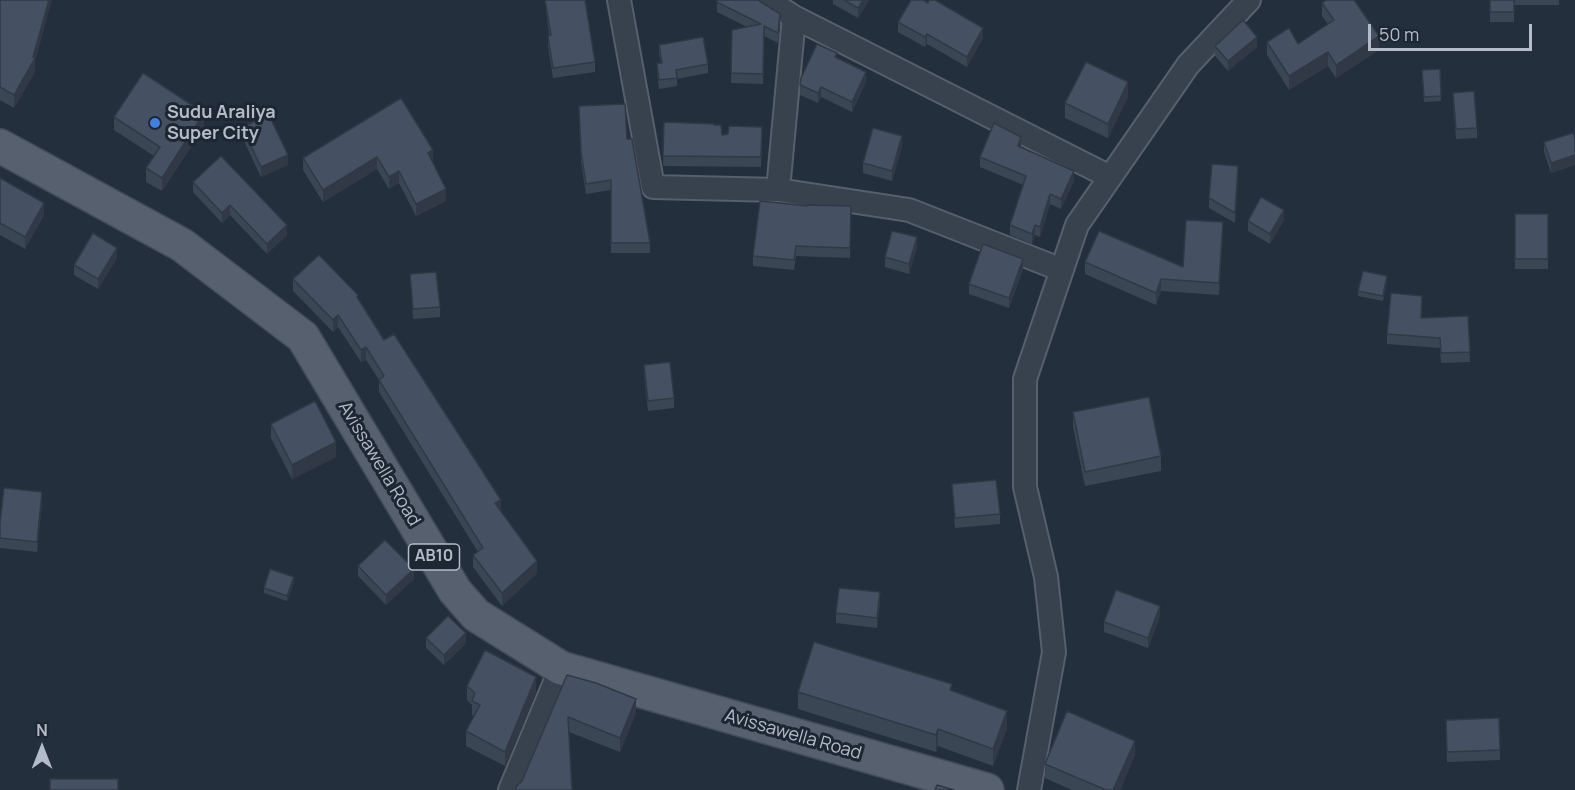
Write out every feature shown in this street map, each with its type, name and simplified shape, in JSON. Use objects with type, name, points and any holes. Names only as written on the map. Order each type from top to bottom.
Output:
[{"type":"main road","name":"Avissawella Road","points":[[0,146],[182,245],[303,337],[455,591],[476,615],[561,668],[987,790]]},
{"type":"street","points":[[619,0],[653,187],[778,190],[909,210],[1062,270]]},
{"type":"street","points":[[767,0],[794,17],[1110,177]]},
{"type":"street","points":[[1029,790],[1054,652],[1046,577],[1025,487],[1025,379],[1077,225],[1188,65],[1249,0]]},
{"type":"street","points":[[778,190],[794,17]]},
{"type":"street","points":[[510,790],[561,668]]},
{"type":"building","points":[[0,0],[49,0],[33,57],[35,58],[14,95],[0,87]]},
{"type":"building","points":[[545,0],[585,0],[595,62],[553,68],[548,36],[551,35]]},
{"type":"building","points":[[717,0],[758,0],[780,14],[778,33],[764,26],[763,74],[731,73],[732,30],[761,24]]},
{"type":"building","points":[[844,0],[863,0],[858,8]]},
{"type":"building","points":[[911,0],[923,0],[928,3],[929,0],[935,0],[983,28],[967,57],[927,34],[925,37],[898,22]]},
{"type":"building","points":[[1326,0],[1354,0],[1379,36],[1336,65],[1328,52],[1289,76],[1267,42],[1289,28],[1298,44],[1334,20],[1322,3]]},
{"type":"building","points":[[1490,0],[1514,0],[1514,12],[1490,12]]},
{"type":"building","points":[[1243,20],[1257,37],[1228,61],[1215,46]]},
{"type":"building","points":[[703,37],[708,64],[676,70],[677,78],[659,80],[657,63],[662,63],[659,45]]},
{"type":"building","points":[[817,44],[837,53],[835,57],[866,72],[852,102],[821,87],[818,93],[800,85]]},
{"type":"building","points":[[1086,62],[1128,82],[1108,124],[1065,103]]},
{"type":"building","points":[[1440,69],[1441,96],[1424,97],[1422,70]]},
{"type":"building","points":[[143,73],[204,113],[162,178],[146,168],[160,147],[114,117]]},
{"type":"building","points":[[1474,91],[1477,128],[1456,129],[1453,93]]},
{"type":"building","points":[[401,98],[433,150],[428,153],[446,189],[416,204],[399,171],[389,177],[377,157],[323,190],[303,158]]},
{"type":"building","points":[[625,104],[627,139],[632,139],[650,243],[611,243],[611,180],[586,184],[581,152],[579,106]]},
{"type":"building","points":[[269,115],[288,155],[261,167],[242,127]]},
{"type":"building","points":[[664,122],[721,125],[722,135],[728,134],[729,126],[762,127],[761,157],[663,156]]},
{"type":"building","points":[[994,123],[1021,137],[1018,146],[1074,171],[1061,199],[1050,194],[1040,227],[1035,225],[1032,234],[1010,225],[1026,176],[980,157]]},
{"type":"building","points":[[873,128],[902,136],[892,171],[863,163]]},
{"type":"building","points":[[1573,133],[1575,155],[1551,163],[1544,142]]},
{"type":"building","points":[[221,156],[287,225],[267,244],[230,205],[222,213],[193,182]]},
{"type":"building","points":[[1212,164],[1238,166],[1235,213],[1209,198]]},
{"type":"building","points":[[0,178],[44,203],[25,237],[0,223]]},
{"type":"building","points":[[1261,197],[1284,210],[1270,234],[1248,221]]},
{"type":"building","points":[[760,201],[808,206],[851,206],[850,248],[796,246],[794,260],[753,256]]},
{"type":"building","points":[[1515,214],[1548,214],[1548,259],[1515,259]]},
{"type":"building","points":[[1186,220],[1223,222],[1219,283],[1161,279],[1156,293],[1085,262],[1099,231],[1183,267]]},
{"type":"building","points":[[892,231],[917,237],[909,264],[885,257]]},
{"type":"building","points":[[93,233],[117,248],[98,279],[74,265]]},
{"type":"building","points":[[983,244],[1023,259],[1009,298],[969,284]]},
{"type":"building","points":[[319,255],[358,295],[357,297],[384,340],[394,334],[501,500],[495,503],[537,561],[502,593],[473,555],[483,548],[379,380],[384,376],[366,347],[361,350],[338,315],[333,320],[293,279]]},
{"type":"building","points":[[1363,271],[1387,276],[1383,296],[1358,291]]},
{"type":"building","points":[[436,272],[440,307],[413,309],[410,274]]},
{"type":"building","points":[[1391,293],[1422,296],[1421,318],[1468,316],[1470,352],[1441,353],[1440,338],[1387,334]]},
{"type":"building","points":[[670,362],[674,398],[648,401],[644,365]]},
{"type":"building","points":[[1149,397],[1161,456],[1085,472],[1073,412]]},
{"type":"building","points":[[315,401],[336,442],[292,465],[271,424]]},
{"type":"building","points":[[996,480],[1000,514],[955,518],[952,484]]},
{"type":"building","points":[[4,488],[42,492],[37,542],[0,538]]},
{"type":"building","points":[[385,540],[414,569],[386,595],[358,566]]},
{"type":"building","points":[[270,569],[294,577],[287,596],[264,588]]},
{"type":"building","points":[[839,588],[880,592],[877,618],[836,613]]},
{"type":"building","points":[[1116,590],[1160,606],[1148,638],[1104,622]]},
{"type":"building","points":[[448,616],[466,633],[444,655],[426,638]]},
{"type":"building","points":[[814,642],[952,684],[950,690],[1007,711],[993,749],[938,729],[936,735],[798,692]]},
{"type":"building","points":[[485,650],[536,677],[505,752],[466,731],[480,705],[472,701],[475,693],[467,686]]},
{"type":"building","points":[[567,675],[596,683],[636,699],[620,738],[568,717],[572,790],[516,790],[522,781]]},
{"type":"building","points":[[1067,711],[1135,741],[1113,790],[1106,790],[1045,764]]},
{"type":"building","points":[[1499,718],[1500,750],[1447,752],[1446,720]]},
{"type":"building","points":[[50,779],[118,779],[118,790],[50,790]]},
{"type":"building","points":[[937,785],[954,790],[935,790]]},
{"type":"place","name":"Sudu Araliya Super City","points":[[155,123]]}]
